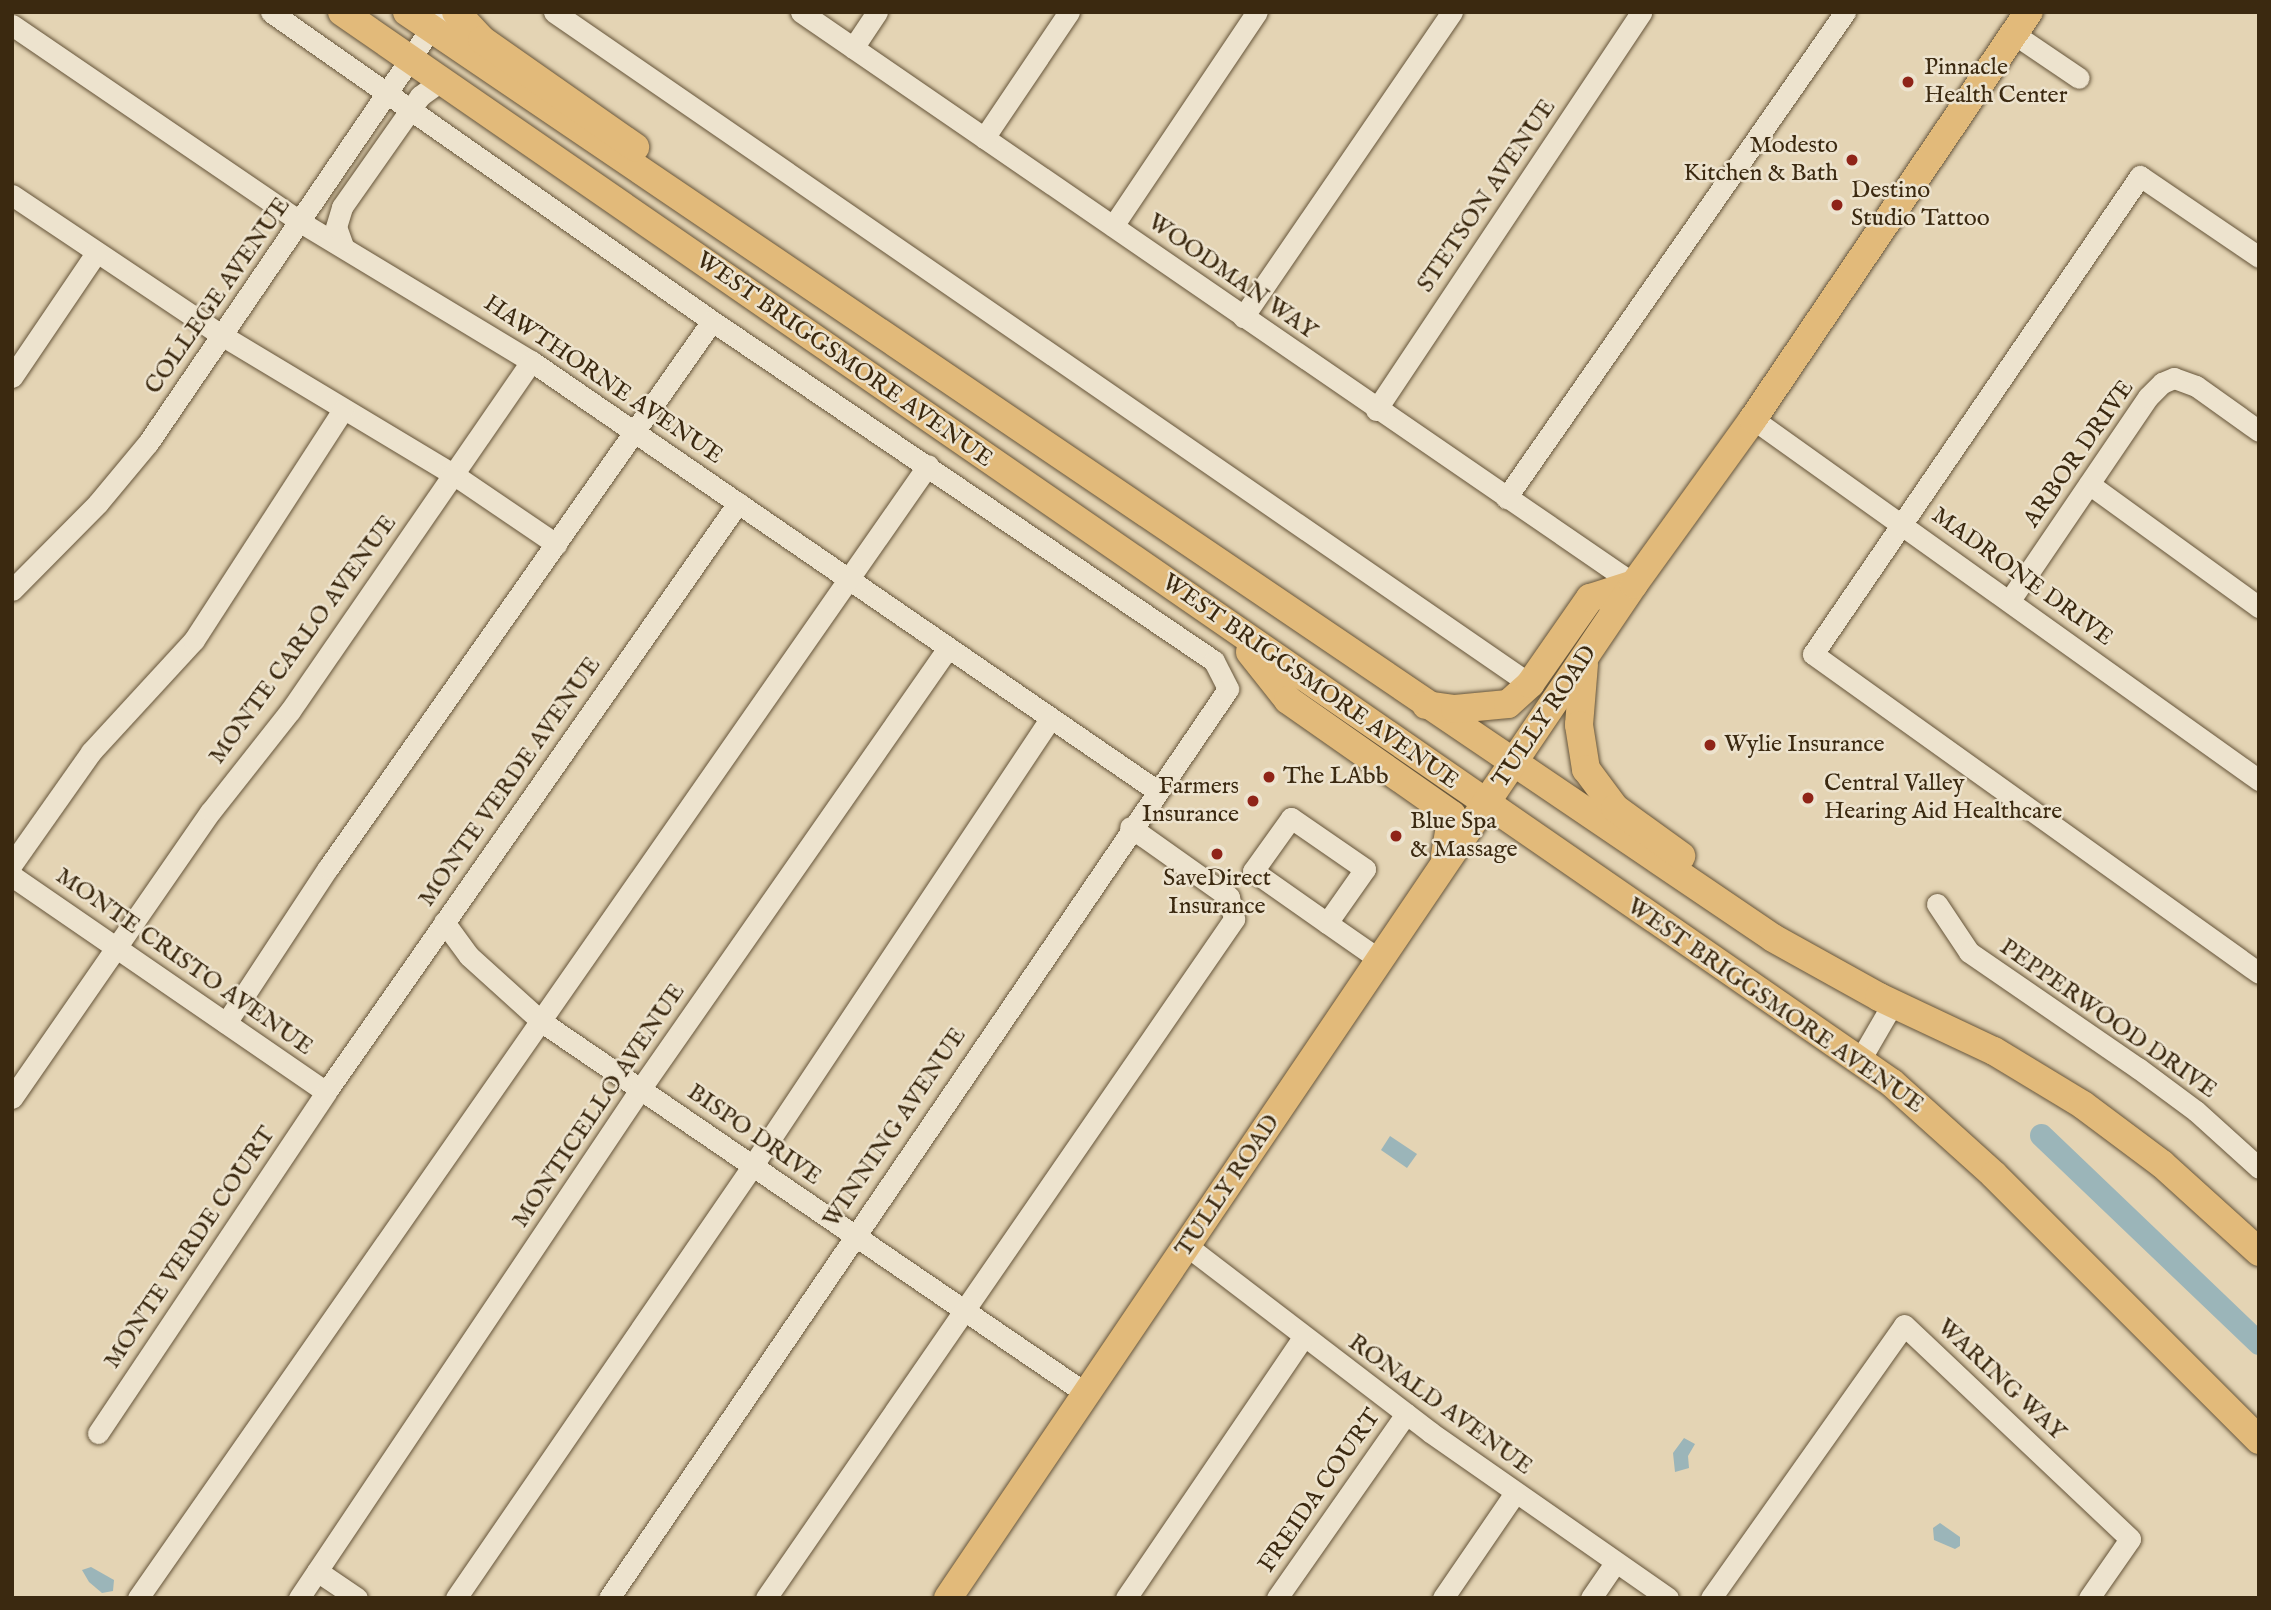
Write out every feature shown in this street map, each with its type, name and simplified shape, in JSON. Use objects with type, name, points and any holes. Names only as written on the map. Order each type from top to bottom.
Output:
[{"type":"main road","name":"WEST BRIGGSMORE AVENUE","points":[[342,12],[1892,1083],[1994,1175],[2259,1440]]},
{"type":"main road","name":"WEST BRIGGSMORE AVENUE","points":[[407,12],[436,21],[710,218],[1512,765],[1773,938],[1893,1003],[1994,1051],[2121,1132],[2259,1252]]},
{"type":"main road","points":[[456,12],[482,40],[658,164],[710,218]]},
{"type":"main road","name":"TULLY ROAD","points":[[948,1598],[1634,584],[1753,419],[2022,23]]},
{"type":"main road","points":[[1424,705],[1455,709],[1508,704],[1530,684],[1590,598],[1634,584]]},
{"type":"main road","points":[[1231,628],[1288,700],[1452,815],[1451,838],[1438,874]]},
{"type":"main road","points":[[1584,660],[1581,755],[1615,808],[1799,936],[1915,996],[1994,1051]]},
{"type":"street","points":[[138,1598],[928,465],[712,321],[271,12]]},
{"type":"street","points":[[554,12],[1530,684]]},
{"type":"street","name":"WOODMAN WAY","points":[[801,12],[1376,410],[1634,584]]},
{"type":"street","points":[[853,48],[877,12]]},
{"type":"street","points":[[984,138],[1069,12]]},
{"type":"street","points":[[1113,226],[1257,12]]},
{"type":"street","points":[[1243,317],[1452,12]]},
{"type":"street","name":"STETSON AVENUE","points":[[1376,410],[1641,12]]},
{"type":"street","points":[[1506,498],[1845,12]]},
{"type":"street","name":"COLLEGE AVENUE","points":[[12,590],[129,468],[302,223],[436,21]]},
{"type":"street","points":[[2022,23],[2079,78]]},
{"type":"street","name":"HAWTHORNE AVENUE","points":[[12,25],[302,223],[531,361],[1156,790]]},
{"type":"street","points":[[343,246],[336,227],[342,207],[411,108],[441,81]]},
{"type":"street","points":[[2259,257],[2140,176],[1813,654],[2259,973]]},
{"type":"street","points":[[12,195],[223,336],[453,474],[556,544]]},
{"type":"street","points":[[302,223],[342,207]]},
{"type":"street","points":[[12,377],[96,253]]},
{"type":"street","points":[[226,1023],[328,867],[712,321]]},
{"type":"street","name":"MONTE CARLO AVENUE","points":[[12,1098],[211,811],[290,711],[531,361]]},
{"type":"street","name":"ARBOR DRIVE","points":[[2010,600],[2148,397],[2174,378],[2196,386],[2259,431]]},
{"type":"street","points":[[12,864],[91,752],[194,639],[343,410]]},
{"type":"street","name":"MADRONE DRIVE","points":[[1753,419],[2259,780]]},
{"type":"street","name":"WINNING AVENUE","points":[[609,1598],[1129,827],[1227,689],[1214,661],[928,465]]},
{"type":"street","points":[[2089,484],[2259,607]]},
{"type":"street","name":"MONTE VERDE AVENUE","points":[[326,1091],[738,503]]},
{"type":"street","name":"MONTICELLO AVENUE","points":[[299,1598],[641,1088],[948,648]]},
{"type":"street","points":[[456,1598],[753,1165],[1050,719]]},
{"type":"street","points":[[1326,923],[1365,869],[1291,817],[1254,870],[1326,923],[1380,960]]},
{"type":"street","points":[[766,1598],[1234,919],[1229,897],[1129,827]]},
{"type":"street","name":"MONTE CRISTO AVENUE","points":[[12,876],[326,1091]]},
{"type":"street","name":"PEPPERWOOD DRIVE","points":[[1937,904],[1969,952],[2196,1111],[2259,1168]]},
{"type":"street","name":"BISPO DRIVE","points":[[444,922],[469,957],[542,1022],[753,1165],[853,1237],[1087,1394]]},
{"type":"street","points":[[1860,1060],[1893,1003]]},
{"type":"street","name":"MONTE VERDE COURT","points":[[98,1433],[326,1091]]},
{"type":"street","name":"RONALD AVENUE","points":[[1187,1246],[1406,1414],[1668,1598]]},
{"type":"street","name":"WARING WAY","points":[[1712,1598],[1904,1325],[2130,1539],[2089,1598]]},
{"type":"street","points":[[1126,1598],[1304,1338]]},
{"type":"street","name":"FREIDA COURT","points":[[1277,1598],[1406,1414]]},
{"type":"street","points":[[1443,1598],[1515,1493]]},
{"type":"street","points":[[1591,1598],[1615,1563]]},
{"type":"street","points":[[317,1571],[357,1598]]},
{"type":"water","points":[[1390,1136],[1417,1154],[1407,1168],[1381,1150]]},
{"type":"water","points":[[1684,1438],[1695,1444],[1688,1456],[1689,1468],[1675,1472],[1673,1453]]},
{"type":"water","points":[[1940,1523],[1960,1537],[1960,1546],[1955,1549],[1934,1540],[1933,1528]]},
{"type":"water","points":[[91,1567],[114,1580],[113,1591],[102,1593],[89,1582],[82,1570]]},
{"type":"waterway","points":[[2041,1135],[2259,1343]]},
{"type":"place","name":"Pinnacle Health Center","points":[[1908,82]]},
{"type":"place","name":"Modesto Kitchen & Bath","points":[[1852,160]]},
{"type":"place","name":"Destino Studio Tattoo","points":[[1837,205]]},
{"type":"place","name":"Wylie Insurance","points":[[1710,745]]},
{"type":"place","name":"The LAbb","points":[[1269,777]]},
{"type":"place","name":"Central Valley Hearing Aid Healthcare","points":[[1808,798]]},
{"type":"place","name":"Farmers Insurance","points":[[1253,801]]},
{"type":"place","name":"Blue Spa & Massage","points":[[1396,836]]},
{"type":"place","name":"SaveDirect Insurance","points":[[1217,854]]}]
